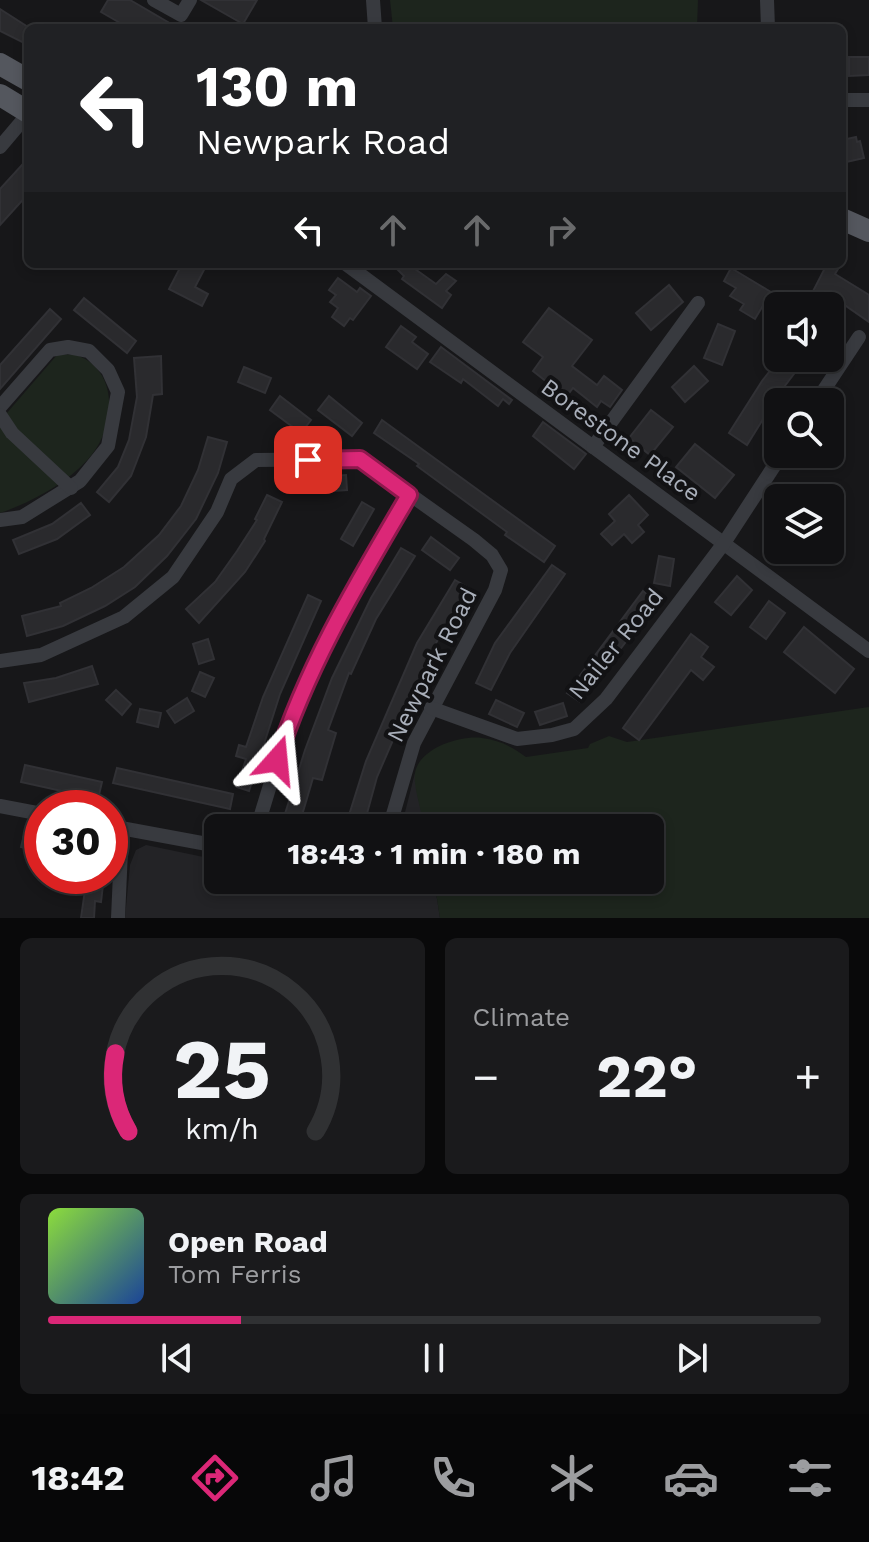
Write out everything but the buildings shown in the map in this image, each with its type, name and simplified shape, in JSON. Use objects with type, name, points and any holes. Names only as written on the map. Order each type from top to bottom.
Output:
[{"type":"main road","points":[[0,64],[24,78]]},
{"type":"main road","points":[[0,95],[24,110]]},
{"type":"main road","points":[[846,221],[869,231]]},
{"type":"street","points":[[154,0],[181,15],[190,0]]},
{"type":"street","points":[[373,0],[375,24]]},
{"type":"street","points":[[767,0],[768,24]]},
{"type":"street","points":[[846,100],[869,100]]},
{"type":"street","points":[[0,147],[24,118]]},
{"type":"street","name":"Borestone Place","points":[[351,268],[867,646]]},
{"type":"street","points":[[593,447],[698,303]]},
{"type":"street","points":[[825,388],[859,337]]},
{"type":"street","points":[[0,407],[50,350],[68,347],[89,351],[108,370],[118,392],[108,446],[80,481],[22,517],[0,520]]},
{"type":"street","points":[[0,415],[12,433],[71,488]]},
{"type":"street","name":"Newpark Road","points":[[0,661],[41,655],[124,617],[173,577],[217,512],[231,479],[256,460],[360,459],[492,555],[501,570],[495,590],[414,743],[393,814]]},
{"type":"street","name":"Nailer Road","points":[[431,708],[517,739],[574,729],[606,699],[724,543],[773,468]]},
{"type":"street","points":[[261,814],[292,713],[336,620],[409,495]]},
{"type":"street","points":[[0,806],[24,811]]},
{"type":"street","points":[[128,829],[204,843]]},
{"type":"street","points":[[117,894],[118,918]]},
{"type":"shaded area","points":[[390,0],[698,0],[697,24],[393,24]]},
{"type":"shaded area","points":[[57,355],[79,356],[102,375],[109,400],[106,428],[93,453],[74,473],[38,497],[0,513],[0,421]]},
{"type":"shaded area","points":[[869,707],[869,918],[440,918],[436,894],[664,894],[664,814],[422,814],[416,792],[418,764],[432,750],[453,741],[473,738],[494,740],[526,757],[588,748],[590,744],[609,736],[627,742]]},
{"type":"shaded area","points":[[415,773],[422,814],[405,814]]},
{"type":"shaded area","points":[[146,845],[204,857],[204,894],[436,894],[440,918],[125,918],[130,865],[136,850]]},
{"type":"route","points":[[277,760],[292,713],[336,620],[409,495],[360,459],[308,460]]}]
